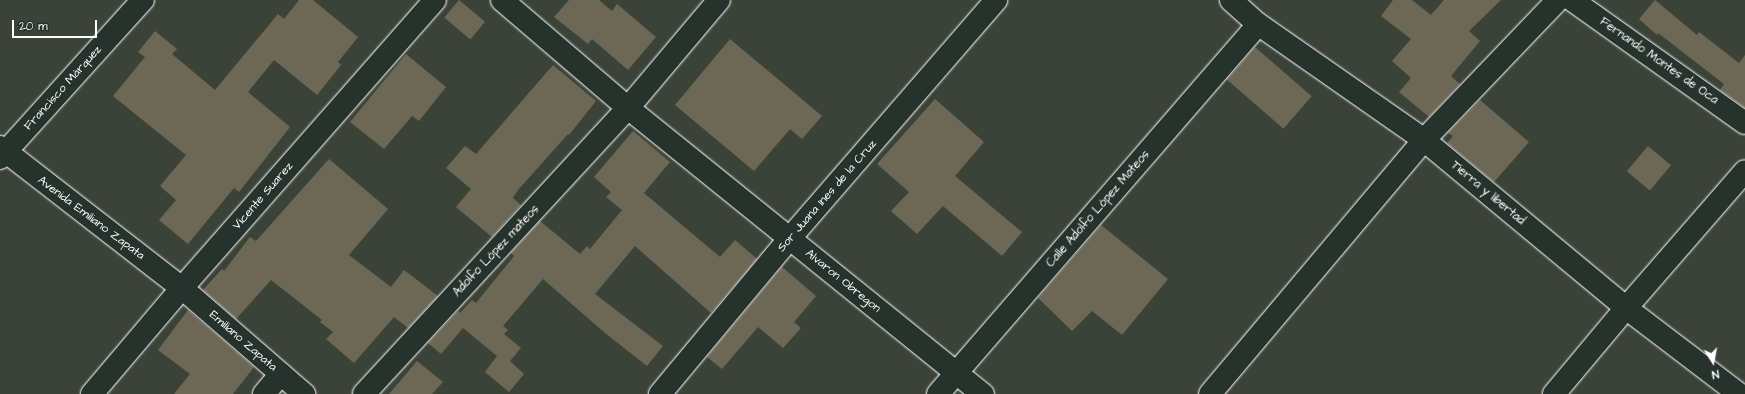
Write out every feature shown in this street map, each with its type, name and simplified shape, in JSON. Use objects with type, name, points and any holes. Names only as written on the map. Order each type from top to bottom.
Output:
[{"type":"street","name":"Francisco Márquez","points":[[2,153],[143,0]]},
{"type":"street","name":"Vicente Suarez","points":[[92,394],[182,288],[435,0]]},
{"type":"street","name":"Alvaron Obregon","points":[[502,0],[628,108],[983,394]]},
{"type":"street","points":[[628,108],[719,0]]},
{"type":"street","name":"Sor Juana Ines de la Cruz","points":[[660,394],[790,238],[996,0]]},
{"type":"street","name":"Tierra y libertad","points":[[1231,0],[1258,24],[1424,140],[1626,308],[1739,394]]},
{"type":"street","points":[[1210,394],[1424,140],[1558,0]]},
{"type":"street","name":"Fernando Montes de Oca","points":[[1572,0],[1745,123]]},
{"type":"street","name":"Calle Adolfo López Mateos","points":[[938,394],[1258,24]]},
{"type":"street","name":"Adolfo López mateos","points":[[364,394],[628,108]]},
{"type":"street","name":"Avenida Emiliano Zapata","points":[[2,153],[182,288]]},
{"type":"street","points":[[1554,394],[1626,308],[1745,171]]},
{"type":"street","name":"Emiliano Zapata","points":[[182,288],[304,394]]},
{"type":"street","points":[[264,394],[281,374]]},
{"type":"building","points":[[299,0],[313,0],[358,37],[338,62],[341,65],[317,95],[274,60],[248,92],[290,127],[239,192],[234,188],[188,244],[159,220],[176,200],[160,186],[186,155],[113,96],[145,57],[138,52],[155,31],[177,49],[172,54],[215,90],[278,14],[284,19]]},
{"type":"building","points":[[459,0],[485,22],[470,39],[444,18]]},
{"type":"building","points":[[569,0],[599,0],[612,11],[617,4],[656,37],[628,70],[592,39],[588,44],[554,17]]},
{"type":"building","points":[[1393,0],[1412,0],[1431,15],[1444,0],[1501,0],[1469,31],[1480,41],[1451,76],[1460,84],[1429,117],[1399,92],[1411,78],[1392,61],[1411,39],[1381,16]]},
{"type":"building","points":[[1655,0],[1697,35],[1699,32],[1739,63],[1745,55],[1745,108],[1720,90],[1724,84],[1658,33],[1657,35],[1639,19]]},
{"type":"building","points":[[730,39],[822,116],[802,139],[790,129],[754,171],[675,105]]},
{"type":"building","points":[[1255,47],[1312,96],[1283,129],[1227,79]]},
{"type":"building","points":[[406,54],[446,87],[419,121],[412,116],[384,149],[350,122]]},
{"type":"building","points":[[553,65],[596,101],[569,135],[568,134],[518,190],[513,198],[521,205],[492,237],[456,207],[471,189],[446,168],[465,146],[476,154]]},
{"type":"building","points":[[935,99],[984,142],[955,176],[1022,232],[1002,256],[943,206],[917,234],[891,211],[909,192],[877,164]]},
{"type":"building","points":[[1480,100],[1529,142],[1494,182],[1447,143],[1453,136],[1448,133]]},
{"type":"building","points":[[633,131],[670,162],[644,193],[720,257],[735,240],[757,259],[711,313],[635,246],[595,294],[663,346],[647,366],[605,333],[543,279],[503,326],[508,330],[504,334],[521,348],[510,361],[524,374],[509,392],[485,372],[497,356],[463,328],[441,354],[428,343],[458,311],[460,313],[472,300],[476,303],[514,256],[511,253],[540,221],[580,254],[587,246],[590,249],[622,210],[606,197],[611,192],[594,177]]},
{"type":"building","points":[[1648,146],[1671,165],[1650,191],[1627,171]]},
{"type":"building","points":[[329,159],[388,209],[349,255],[391,287],[404,270],[438,296],[408,328],[394,317],[354,363],[326,339],[333,332],[320,322],[322,320],[271,280],[236,319],[203,290],[222,269],[224,271],[250,237],[256,241]]},
{"type":"building","points":[[1101,225],[1168,279],[1122,335],[1092,311],[1072,331],[1038,298]]},
{"type":"building","points":[[782,267],[816,296],[794,322],[801,328],[783,348],[758,327],[722,369],[707,357]]},
{"type":"building","points":[[188,310],[254,367],[233,394],[174,394],[190,374],[158,350]]},
{"type":"building","points":[[417,361],[443,382],[432,394],[389,394]]}]
